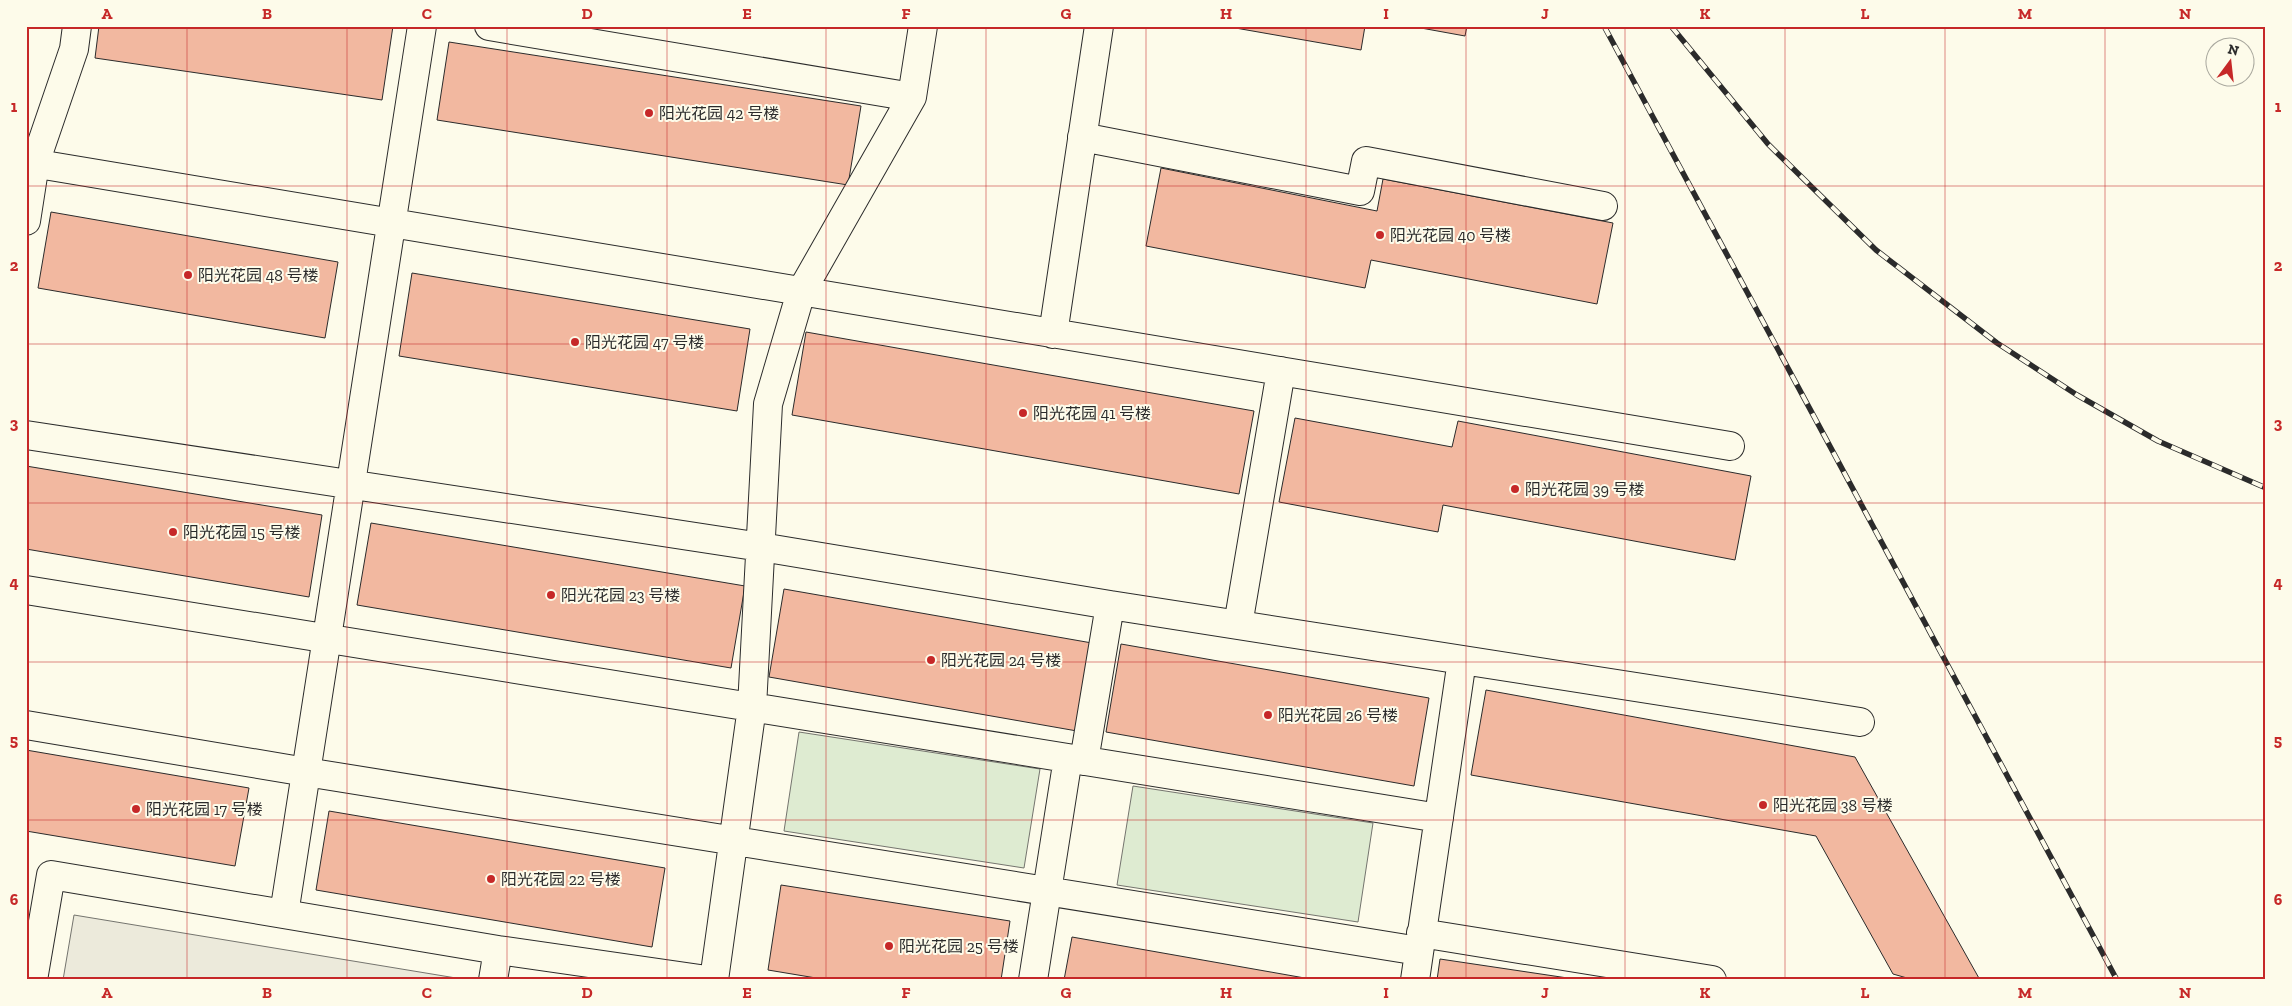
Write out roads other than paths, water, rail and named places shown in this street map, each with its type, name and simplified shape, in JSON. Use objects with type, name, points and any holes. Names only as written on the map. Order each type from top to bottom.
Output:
[{"type":"street","points":[[26,221],[31,162],[74,49],[77,26]]},
{"type":"street","points":[[284,914],[422,26]]},
{"type":"street","points":[[489,26],[912,97]]},
{"type":"street","points":[[33,980],[51,875],[498,950],[700,979],[734,841],[752,707],[768,404],[801,292],[912,97],[923,26]]},
{"type":"street","points":[[1052,334],[1098,26]]},
{"type":"street","points":[[1082,137],[1360,191],[1366,161],[1603,206]]},
{"type":"street","points":[[31,162],[1730,446]]},
{"type":"street","points":[[1238,625],[1280,372]]},
{"type":"street","points":[[26,435],[761,547],[1238,625],[1860,722]]},
{"type":"street","points":[[26,590],[1439,818]]},
{"type":"street","points":[[1033,980],[1047,891],[1110,604]]},
{"type":"street","points":[[1415,980],[1462,660]]},
{"type":"street","points":[[26,725],[1047,891],[1712,980]]},
{"type":"street","points":[[493,980],[498,950]]},
{"type":"railway","points":[[1604,26],[2117,980]]},
{"type":"railway","points":[[1671,26],[1768,144],[1876,250],[1997,343],[2077,395],[2158,441],[2266,488]]},
{"type":"place","name":"阳光花园 42 号楼","points":[[649,113]]},
{"type":"place","name":"阳光花园 40 号楼","points":[[1380,235]]},
{"type":"place","name":"阳光花园 48 号楼","points":[[188,275]]},
{"type":"place","name":"阳光花园 47 号楼","points":[[575,342]]},
{"type":"place","name":"阳光花园 41 号楼","points":[[1023,413]]},
{"type":"place","name":"阳光花园 39 号楼","points":[[1515,489]]},
{"type":"place","name":"阳光花园 15 号楼","points":[[173,532]]},
{"type":"place","name":"阳光花园 23 号楼","points":[[551,595]]},
{"type":"place","name":"阳光花园 24 号楼","points":[[931,660]]},
{"type":"place","name":"阳光花园 26 号楼","points":[[1268,715]]},
{"type":"place","name":"阳光花园 38 号楼","points":[[1763,805]]},
{"type":"place","name":"阳光花园 17 号楼","points":[[136,809]]},
{"type":"place","name":"阳光花园 22 号楼","points":[[491,879]]},
{"type":"place","name":"阳光花园 25 号楼","points":[[889,946]]}]
